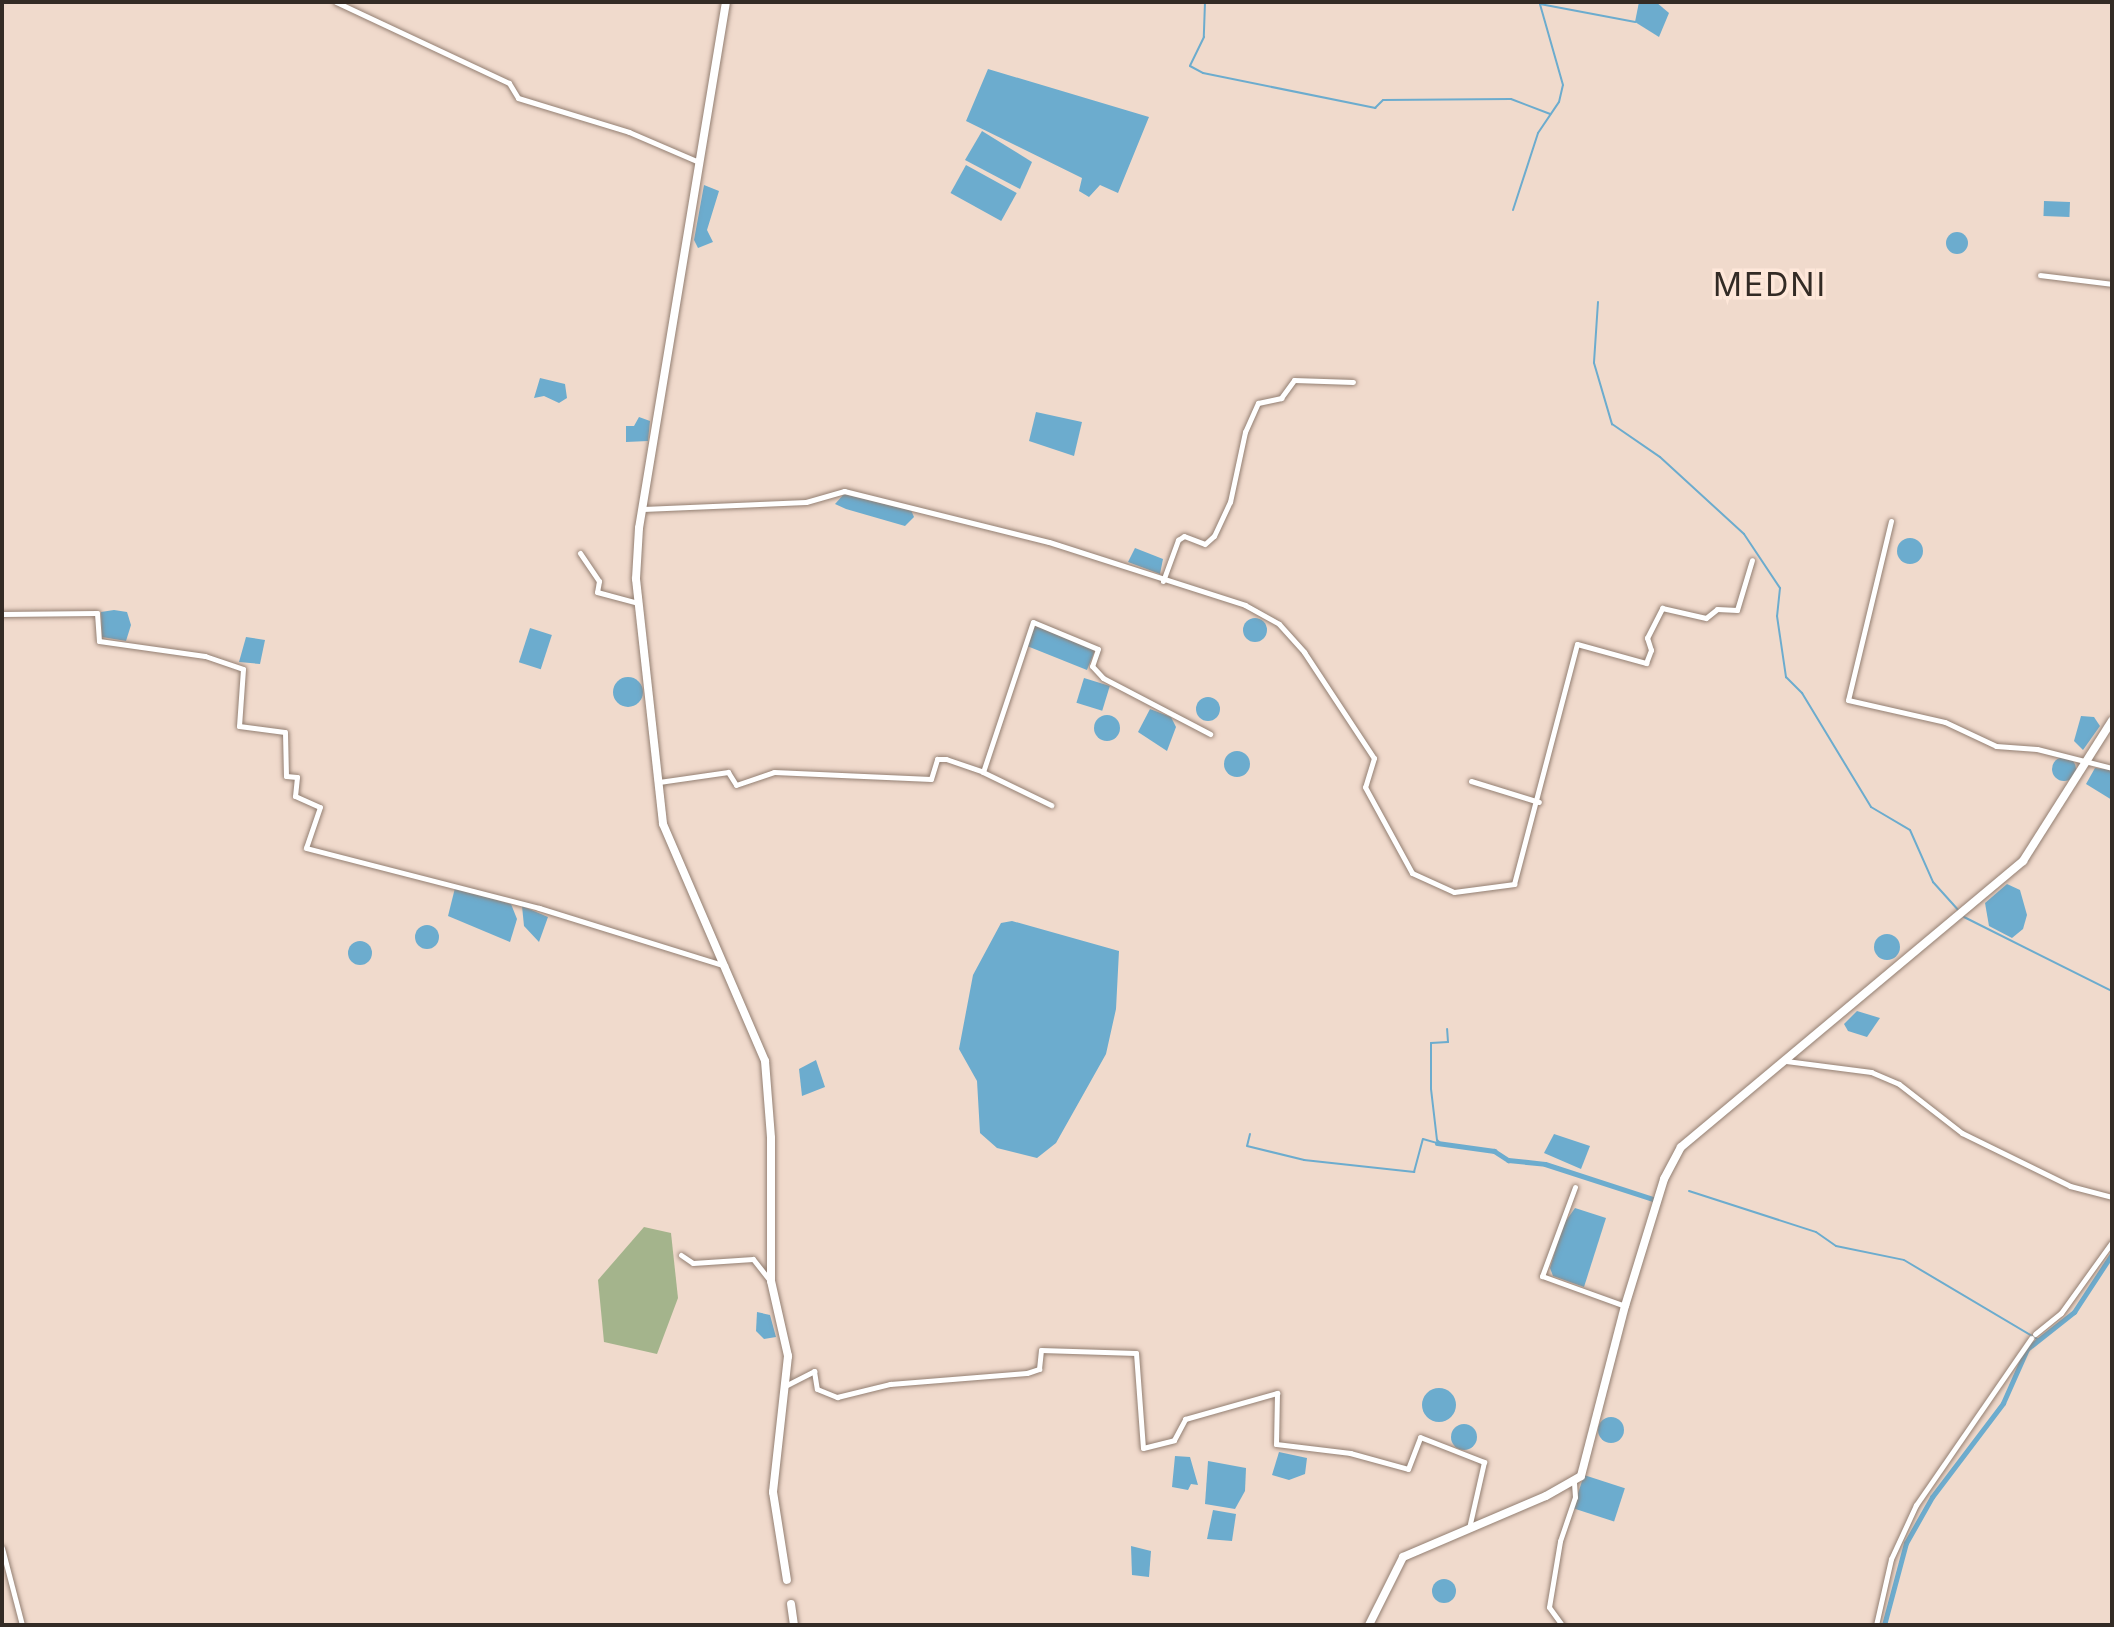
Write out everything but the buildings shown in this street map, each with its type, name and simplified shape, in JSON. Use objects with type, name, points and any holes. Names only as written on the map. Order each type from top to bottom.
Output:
[{"type":"main road","points":[[726,2],[689,243],[643,509],[638,603],[663,824],[765,1061],[771,1138],[771,1281],[788,1356],[773,1492],[787,1580]]},
{"type":"main road","points":[[1369,1625],[1403,1557],[1581,1476],[1625,1306],[1664,1179],[1681,1147],[2023,861],[2112,721]]},
{"type":"main road","points":[[791,1604],[794,1625]]},
{"type":"street","points":[[336,2],[499,78],[518,98],[629,132],[700,162]]},
{"type":"street","points":[[2040,275],[2112,284]]},
{"type":"street","points":[[1163,581],[1178,540],[1184,536],[1205,544],[1214,536],[1230,502],[1245,432],[1258,403],[1281,398],[1294,380],[1353,382]]},
{"type":"street","points":[[643,509],[806,502],[844,491],[1049,542],[1245,605],[1279,624],[1304,652],[1374,758],[1365,787],[1412,873],[1454,892],[1514,884],[1539,802],[1577,644],[1646,663],[1651,650],[1647,638],[1662,608],[1706,618],[1717,609],[1737,610],[1752,560]]},
{"type":"street","points":[[1891,521],[1848,700],[1945,722],[1996,746],[2037,749],[2112,768]]},
{"type":"street","points":[[580,553],[599,581],[597,592],[638,603]]},
{"type":"street","points":[[2,614],[97,613],[99,641],[205,656],[243,669],[239,726],[285,732],[286,776],[297,777],[295,796],[320,807],[306,848],[539,908],[725,966]]},
{"type":"street","points":[[983,772],[1033,622],[1098,649],[1092,666],[1103,678],[1210,734]]},
{"type":"street","points":[[658,782],[728,772],[736,785],[774,772],[931,779],[937,759],[946,759],[983,772],[1051,805]]},
{"type":"street","points":[[1471,781],[1539,802]]},
{"type":"street","points":[[1786,1061],[1871,1072],[1899,1084],[1962,1133],[2070,1186],[2112,1197]]},
{"type":"street","points":[[1575,1187],[1542,1276],[1625,1306]]},
{"type":"street","points":[[1876,1625],[1891,1559],[1916,1505],[2033,1336],[2061,1313],[2112,1242]]},
{"type":"street","points":[[681,1255],[692,1266],[753,1259],[771,1281]]},
{"type":"street","points":[[785,1386],[814,1371],[817,1389],[837,1397],[890,1384],[1027,1373],[1039,1369],[1041,1350],[1136,1353],[1143,1448],[1174,1440],[1185,1419],[1277,1393],[1276,1444],[1350,1453],[1408,1469],[1420,1437],[1484,1462],[1469,1528]]},
{"type":"street","points":[[1562,1625],[1549,1607],[1560,1541],[1575,1497],[1574,1480]]},
{"type":"street","points":[[2,1548],[22,1625]]},
{"type":"green space","points":[[644,1227],[671,1233],[678,1298],[657,1354],[604,1342],[598,1280]]},
{"type":"water","points":[[1639,2],[1656,2],[1669,13],[1659,37],[1635,22]]},
{"type":"water","points":[[988,69],[1149,117],[1118,193],[1100,185],[1089,197],[1079,191],[1082,178],[966,121]]},
{"type":"water","points":[[982,131],[1032,162],[1020,189],[965,160]]},
{"type":"water","points":[[966,165],[1017,193],[1001,221],[950,193]]},
{"type":"water","points":[[704,185],[719,191],[707,230],[713,242],[698,248],[694,240]]},
{"type":"water","points":[[2044,201],[2070,202],[2069,217],[2043,216]]},
{"type":"water","points":[[1953,232],[1961,232],[1968,243],[1961,254],[1953,254],[1946,247],[1946,239]]},
{"type":"water","points":[[540,378],[565,384],[567,398],[559,403],[544,396],[534,398]]},
{"type":"water","points":[[1036,412],[1082,422],[1074,456],[1029,441]]},
{"type":"water","points":[[639,417],[650,421],[648,441],[626,442],[626,426],[634,426]]},
{"type":"water","points":[[844,494],[911,510],[914,517],[905,526],[846,509],[835,504]]},
{"type":"water","points":[[1910,538],[1919,542],[1923,551],[1919,560],[1910,564],[1901,560],[1897,551],[1901,542]]},
{"type":"water","points":[[1135,548],[1163,559],[1160,574],[1128,562]]},
{"type":"water","points":[[101,612],[127,612],[131,625],[126,641],[102,637]]},
{"type":"water","points":[[1255,618],[1264,621],[1267,630],[1264,639],[1255,642],[1246,639],[1243,630],[1246,621]]},
{"type":"water","points":[[1034,625],[1095,650],[1087,670],[1026,645]]},
{"type":"water","points":[[530,628],[552,635],[541,669],[519,662]]},
{"type":"water","points":[[246,637],[265,640],[260,664],[239,662]]},
{"type":"water","points":[[628,677],[639,681],[643,692],[639,703],[628,707],[617,703],[613,692],[617,681]]},
{"type":"water","points":[[1084,678],[1110,686],[1102,711],[1076,703]]},
{"type":"water","points":[[1208,697],[1217,700],[1220,709],[1217,718],[1208,721],[1199,718],[1196,709],[1199,700]]},
{"type":"water","points":[[1150,709],[1171,717],[1176,727],[1167,751],[1138,732]]},
{"type":"water","points":[[1107,715],[1116,719],[1120,728],[1116,737],[1107,741],[1098,737],[1094,728],[1098,719]]},
{"type":"water","points":[[2081,716],[2094,717],[2100,726],[2083,750],[2074,741]]},
{"type":"water","points":[[1237,751],[1246,755],[1250,764],[1246,773],[1237,777],[1228,773],[1224,764],[1228,755]]},
{"type":"water","points":[[2064,757],[2075,764],[2076,769],[2069,780],[2064,781],[2053,774],[2052,769],[2059,758]]},
{"type":"water","points":[[2095,768],[2112,770],[2112,800],[2086,784]]},
{"type":"water","points":[[2007,884],[2020,890],[2027,915],[2023,929],[2012,938],[1989,926],[1985,903]]},
{"type":"water","points":[[455,888],[511,904],[517,919],[510,942],[448,916]]},
{"type":"water","points":[[522,906],[548,917],[539,942],[524,926]]},
{"type":"water","points":[[1012,921],[1119,951],[1116,1009],[1106,1054],[1056,1143],[1037,1158],[997,1148],[980,1133],[977,1081],[959,1049],[973,975],[1001,923]]},
{"type":"water","points":[[427,925],[435,929],[439,937],[435,945],[427,949],[419,945],[415,937],[419,929]]},
{"type":"water","points":[[1887,934],[1896,938],[1900,947],[1896,956],[1887,960],[1878,956],[1874,947],[1878,938]]},
{"type":"water","points":[[360,941],[369,944],[372,953],[369,962],[360,965],[351,962],[348,953],[351,944]]},
{"type":"water","points":[[1857,1011],[1880,1018],[1867,1037],[1848,1031],[1844,1024]]},
{"type":"water","points":[[816,1060],[825,1087],[802,1096],[799,1069]]},
{"type":"water","points":[[1554,1134],[1590,1146],[1581,1169],[1544,1153]]},
{"type":"water","points":[[1575,1208],[1606,1218],[1584,1287],[1553,1276],[1550,1268],[1563,1225]]},
{"type":"water","points":[[757,1312],[770,1315],[776,1337],[764,1339],[756,1331]]},
{"type":"water","points":[[1439,1388],[1451,1393],[1456,1405],[1451,1417],[1439,1422],[1427,1417],[1422,1405],[1427,1393]]},
{"type":"water","points":[[1611,1417],[1620,1421],[1624,1430],[1620,1439],[1611,1443],[1602,1439],[1598,1430],[1602,1421]]},
{"type":"water","points":[[1464,1424],[1473,1428],[1477,1437],[1473,1446],[1464,1450],[1455,1446],[1451,1437],[1455,1428]]},
{"type":"water","points":[[1279,1452],[1307,1458],[1305,1474],[1289,1480],[1272,1475]]},
{"type":"water","points":[[1175,1456],[1190,1457],[1198,1485],[1191,1484],[1188,1490],[1172,1487]]},
{"type":"water","points":[[1208,1461],[1246,1468],[1245,1491],[1235,1509],[1205,1504]]},
{"type":"water","points":[[1584,1475],[1625,1488],[1614,1522],[1573,1508]]},
{"type":"water","points":[[1213,1510],[1236,1514],[1232,1541],[1207,1539]]},
{"type":"water","points":[[1131,1546],[1151,1551],[1149,1577],[1132,1575]]},
{"type":"water","points":[[1444,1579],[1453,1582],[1456,1591],[1453,1600],[1444,1603],[1435,1600],[1432,1591],[1435,1582]]},
{"type":"waterway","points":[[1205,2],[1204,37],[1190,66],[1203,73],[1375,108],[1383,100],[1511,99],[1550,114]]},
{"type":"waterway","points":[[1513,210],[1538,133],[1559,102],[1563,85],[1540,4],[1635,22]]},
{"type":"waterway","points":[[1598,302],[1594,363],[1612,424],[1660,457],[1744,534],[1780,588],[1777,616],[1786,677],[1802,693],[1871,807],[1910,830],[1933,882],[1958,910]]},
{"type":"waterway","points":[[1964,917],[2112,991]]},
{"type":"waterway","points":[[1442,1145],[1437,1140],[1431,1089],[1431,1043],[1448,1042],[1447,1029]]},
{"type":"waterway","points":[[1250,1134],[1247,1146],[1304,1160],[1414,1172],[1423,1139],[1437,1143]]},
{"type":"waterway","points":[[1437,1143],[1494,1151],[1508,1160],[1545,1164],[1656,1200]]},
{"type":"waterway","points":[[1689,1191],[1816,1232],[1836,1246],[1904,1260],[2039,1340]]},
{"type":"waterway","points":[[1884,1625],[1906,1543],[1932,1497],[2003,1403],[2027,1349],[2074,1312],[2112,1254]]},
{"type":"district","name":"MEDNI","points":[[1770,285]]}]
